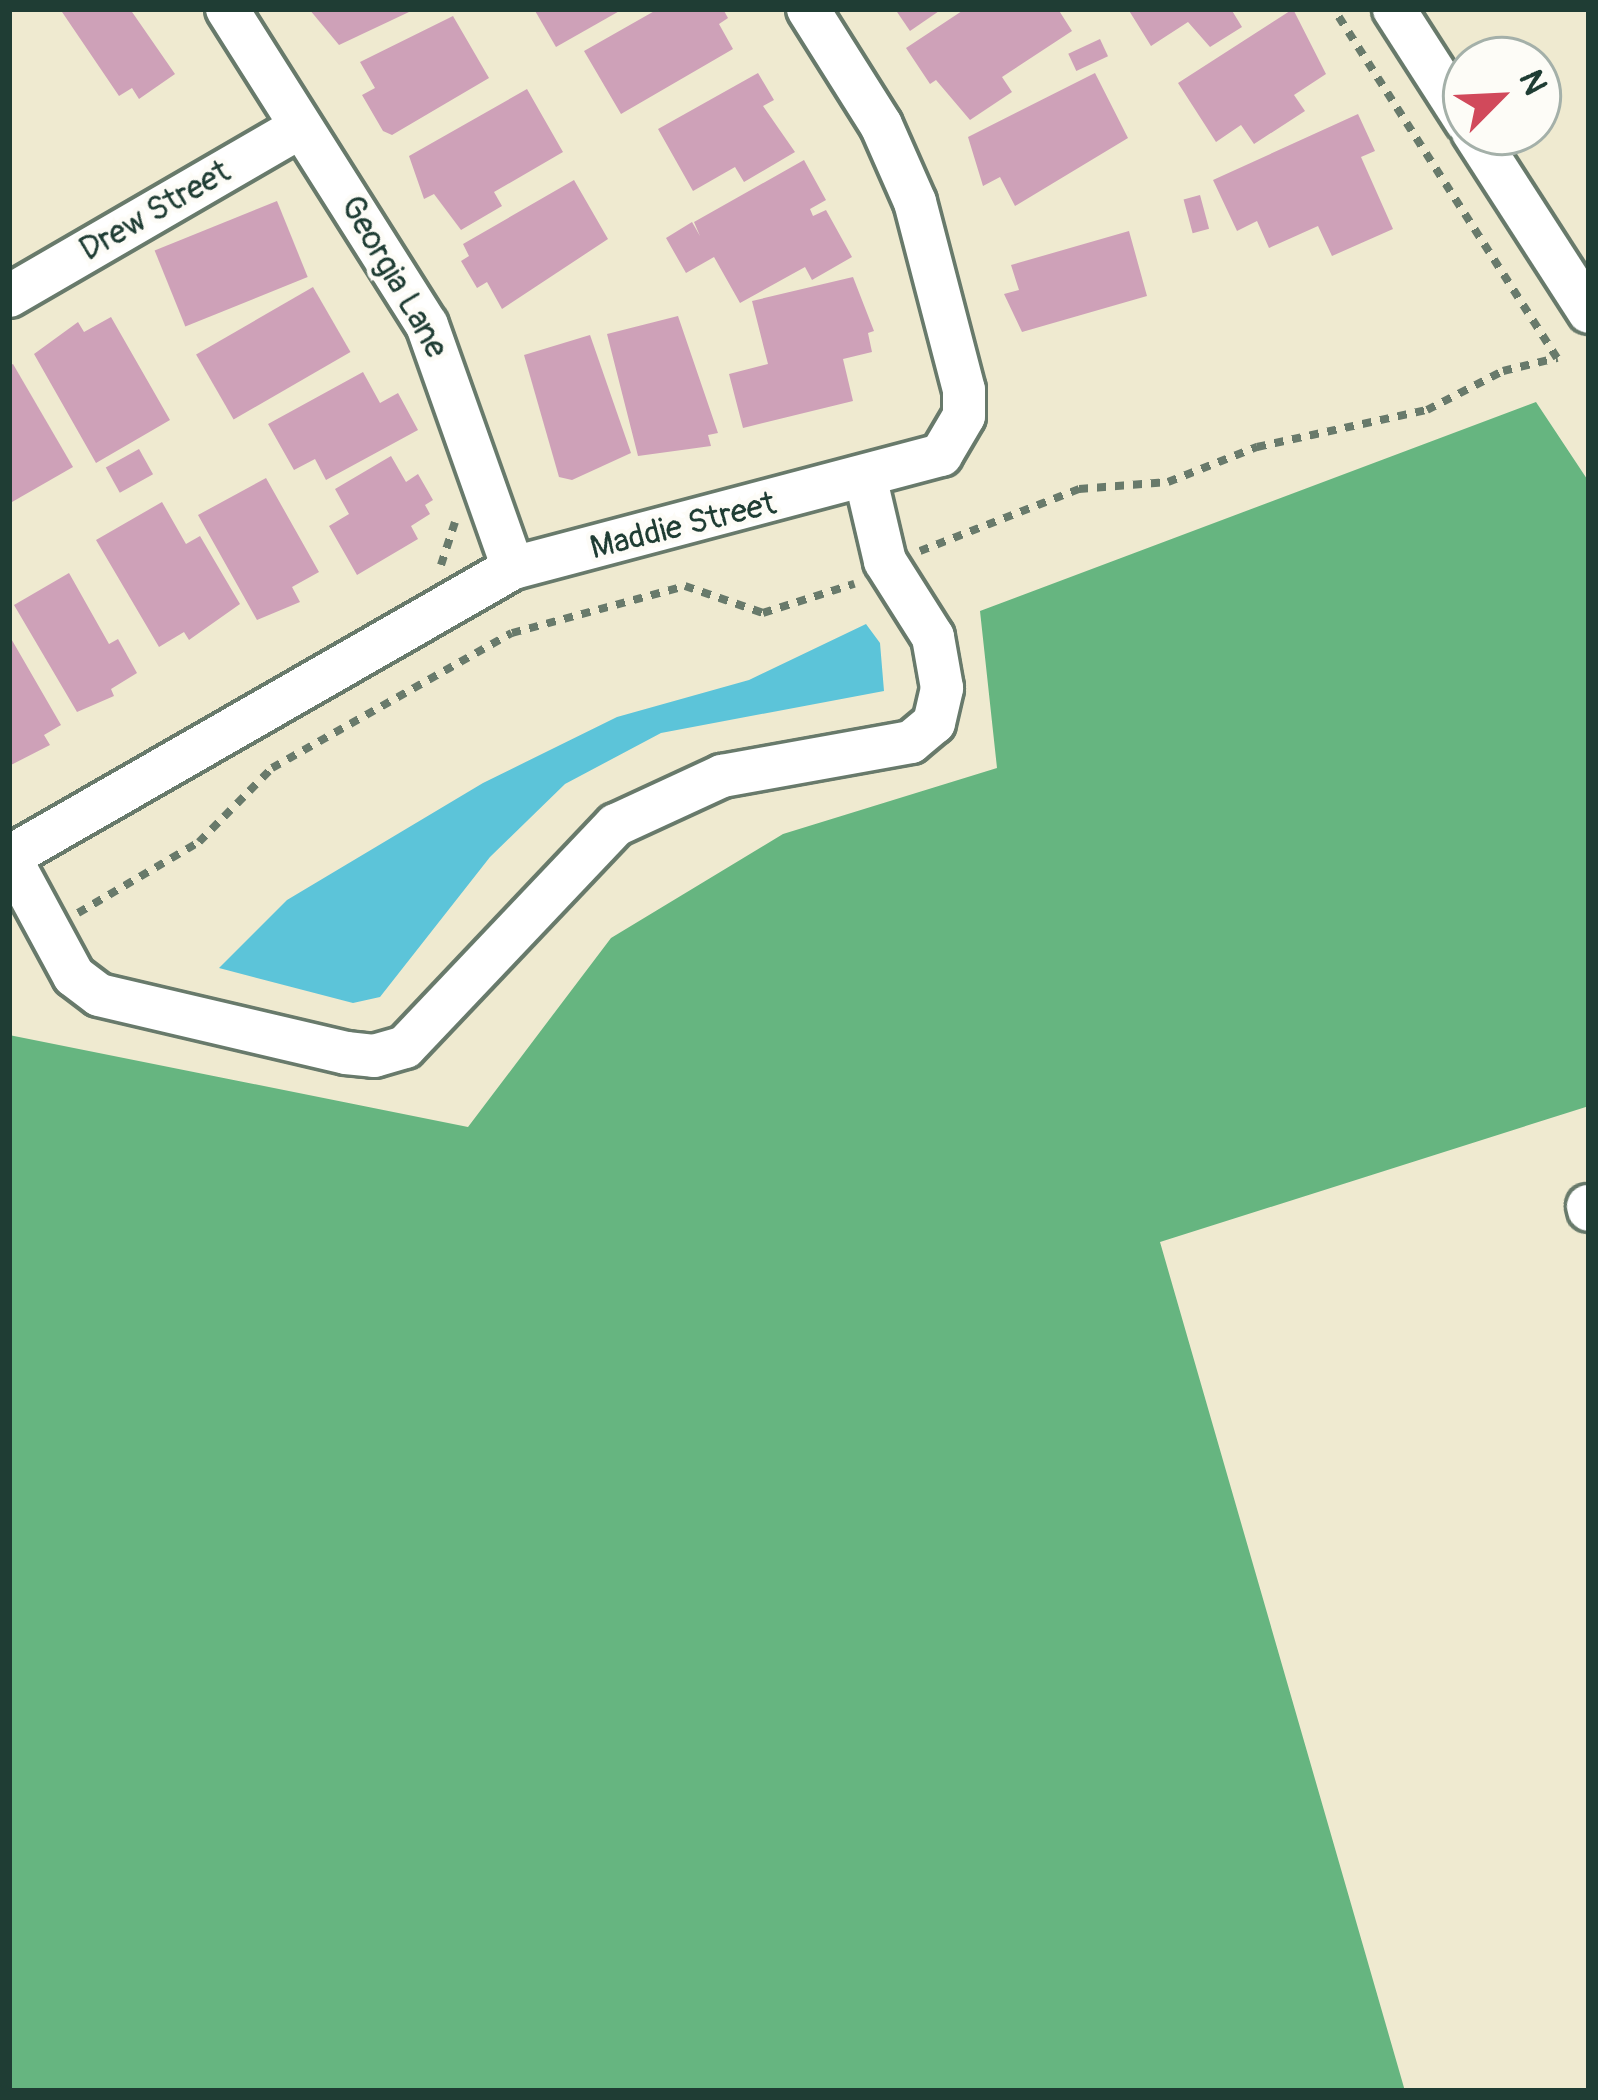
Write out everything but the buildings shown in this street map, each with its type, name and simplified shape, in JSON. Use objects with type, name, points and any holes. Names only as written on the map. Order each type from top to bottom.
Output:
[{"type":"street","name":"Georgia Lane","points":[[227,9],[446,363],[513,568]]},
{"type":"street","name":"Maddie Street","points":[[9,857],[513,568],[866,480],[941,455],[964,416],[964,390],[915,202],[880,125],[808,9]]},
{"type":"street","points":[[1394,9],[1442,84]]},
{"type":"street","name":"Drew Street","points":[[9,296],[301,127]]},
{"type":"street","points":[[1488,156],[1589,312]]},
{"type":"street","points":[[9,857],[74,976],[100,995],[346,1053],[374,1056],[405,1047],[616,825],[722,776],[911,742],[934,723],[942,688],[933,637],[885,561],[866,480]]},
{"type":"path","points":[[50,930],[199,842],[272,768],[512,633],[685,586],[763,613],[844,592],[885,561],[1079,489],[1168,482],[1258,446],[1427,410],[1503,370],[1557,358],[1334,9]]},
{"type":"green space","points":[[1536,402],[1589,482],[1589,1106],[1160,1242],[1405,2091],[9,2091],[9,1035],[468,1127],[611,938],[783,834],[997,768],[980,611]]},
{"type":"water","points":[[866,624],[880,643],[884,691],[661,733],[565,784],[490,857],[380,997],[353,1003],[219,968],[287,900],[483,783],[617,717],[749,680]]}]
